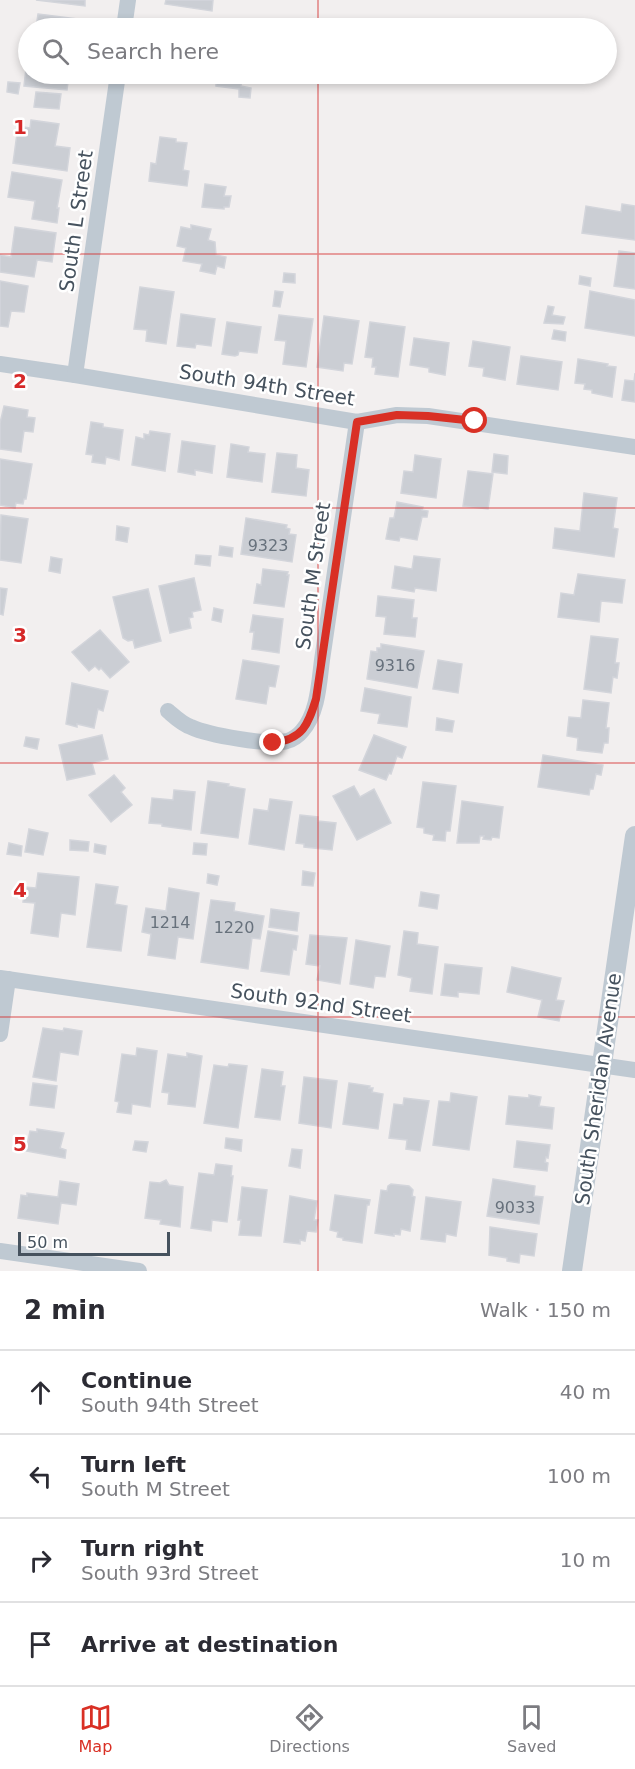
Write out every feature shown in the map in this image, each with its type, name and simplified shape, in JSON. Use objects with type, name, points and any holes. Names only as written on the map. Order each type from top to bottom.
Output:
[{"type":"street","points":[[126,18],[129,0]]},
{"type":"street","name":"South L Street","points":[[75,375],[117,84]]},
{"type":"street","name":"South 94th Street","points":[[0,364],[357,422],[397,415],[428,416],[475,421],[635,447]]},
{"type":"street","name":"South M Street","points":[[168,711],[189,727],[216,734],[273,743],[289,741],[301,733],[310,720],[316,699],[357,422]]},
{"type":"street","name":"South Sheridan Avenue","points":[[572,1271],[635,836]]},
{"type":"street","points":[[0,1034],[4,978]]},
{"type":"street","name":"South 92nd Street","points":[[4,978],[635,1070]]},
{"type":"street","points":[[0,1251],[139,1271]]},
{"type":"building","points":[[36,0],[85,0],[85,6]]},
{"type":"building","points":[[166,0],[213,0],[212,11],[165,4]]},
{"type":"building","points":[[38,14],[69,18],[37,18]]},
{"type":"building","points":[[8,82],[20,84],[18,94],[7,92]]},
{"type":"building","points":[[24,84],[68,84],[67,90],[24,86]]},
{"type":"building","points":[[216,84],[241,84],[241,86],[251,88],[250,98],[239,97],[239,89],[216,86]]},
{"type":"building","points":[[36,92],[61,94],[59,109],[34,107]]},
{"type":"building","points":[[31,120],[59,124],[55,146],[70,148],[67,171],[13,163],[18,126],[30,128]]},
{"type":"building","points":[[160,137],[187,143],[183,170],[189,171],[187,186],[149,181],[151,163],[156,164]]},
{"type":"building","points":[[12,172],[62,180],[57,223],[32,219],[35,201],[8,197]]},
{"type":"building","points":[[205,184],[226,187],[224,196],[231,196],[229,207],[224,207],[224,209],[202,207]]},
{"type":"building","points":[[622,204],[635,206],[635,240],[582,233],[586,206],[621,212]]},
{"type":"building","points":[[191,225],[211,229],[208,240],[215,242],[216,255],[226,257],[224,268],[217,266],[215,274],[200,271],[202,264],[183,261],[186,248],[177,246],[181,227],[191,229]]},
{"type":"building","points":[[15,227],[56,233],[52,262],[37,260],[34,277],[0,272],[0,255],[11,257]]},
{"type":"building","points":[[619,251],[635,253],[635,289],[614,286]]},
{"type":"building","points":[[284,273],[295,274],[295,283],[283,282]]},
{"type":"building","points":[[580,276],[591,278],[590,286],[579,284]]},
{"type":"building","points":[[0,281],[28,286],[24,312],[11,311],[8,327],[0,326]]},
{"type":"building","points":[[140,287],[174,292],[166,344],[146,341],[147,330],[134,329]]},
{"type":"building","points":[[275,291],[283,292],[280,307],[273,306]]},
{"type":"building","points":[[590,291],[635,300],[635,336],[585,328]]},
{"type":"building","points":[[548,306],[554,307],[552,315],[565,317],[563,324],[544,323]]},
{"type":"building","points":[[181,314],[215,319],[211,346],[196,344],[195,348],[177,346]]},
{"type":"building","points":[[279,315],[313,319],[306,367],[283,364],[286,341],[275,340]]},
{"type":"building","points":[[324,316],[359,321],[352,364],[344,363],[343,371],[317,367]]},
{"type":"building","points":[[227,322],[261,327],[257,353],[239,351],[235,356],[222,354]]},
{"type":"building","points":[[370,322],[405,327],[398,377],[375,374],[376,367],[372,367],[373,358],[365,357]]},
{"type":"building","points":[[554,330],[566,332],[565,341],[552,339]]},
{"type":"building","points":[[414,338],[449,343],[445,375],[429,372],[429,368],[410,365]]},
{"type":"building","points":[[473,341],[510,347],[505,380],[483,376],[484,368],[469,366]]},
{"type":"building","points":[[521,356],[562,362],[558,390],[517,384]]},
{"type":"building","points":[[578,359],[616,367],[612,397],[592,393],[592,390],[584,389],[585,384],[575,383]]},
{"type":"building","points":[[635,373],[635,402],[622,400],[625,380],[634,381]]},
{"type":"building","points":[[4,406],[28,410],[27,417],[35,418],[33,432],[24,431],[21,452],[0,449],[0,423]]},
{"type":"building","points":[[91,422],[103,424],[103,427],[123,430],[119,460],[106,457],[105,464],[92,462],[93,455],[86,454]]},
{"type":"building","points":[[150,431],[170,434],[165,471],[132,465],[136,437],[144,439],[144,434],[149,435]]},
{"type":"building","points":[[182,441],[215,446],[212,473],[195,470],[195,475],[178,472]]},
{"type":"building","points":[[231,444],[249,447],[248,452],[265,454],[262,482],[227,477]]},
{"type":"building","points":[[277,453],[297,455],[296,468],[309,470],[306,496],[272,492]]},
{"type":"building","points":[[494,454],[508,456],[507,474],[492,472]]},
{"type":"building","points":[[415,455],[441,459],[436,498],[401,493],[404,471],[413,472]]},
{"type":"building","points":[[0,459],[32,464],[26,499],[23,504],[16,503],[15,508],[0,505]]},
{"type":"building","points":[[468,471],[493,474],[488,509],[463,506]]},
{"type":"building","points":[[584,493],[617,498],[613,528],[618,529],[614,557],[553,548],[555,528],[580,531]]},
{"type":"building","points":[[397,502],[423,507],[422,510],[428,511],[427,517],[422,517],[417,540],[400,537],[399,541],[386,539],[390,518],[394,518]]},
{"type":"building","points":[[1,515],[28,519],[21,563],[0,560]]},
{"type":"building","points":[[246,518],[287,525],[286,528],[290,529],[289,534],[296,535],[292,562],[241,554]]},
{"type":"building","points":[[117,526],[129,528],[127,542],[116,540]]},
{"type":"building","points":[[220,546],[233,548],[232,557],[219,555]]},
{"type":"building","points":[[196,555],[211,556],[210,566],[195,564]]},
{"type":"building","points":[[414,556],[440,559],[436,591],[415,588],[414,592],[392,588],[395,566],[412,569]]},
{"type":"building","points":[[51,557],[62,559],[60,573],[49,571]]},
{"type":"building","points":[[263,569],[288,572],[284,607],[254,603],[257,584],[261,585]]},
{"type":"building","points":[[578,574],[625,580],[622,603],[601,601],[599,622],[558,617],[561,593],[574,595]]},
{"type":"building","points":[[194,578],[201,610],[192,612],[193,617],[189,618],[191,628],[170,633],[159,586]]},
{"type":"building","points":[[0,588],[7,589],[3,615],[0,614]]},
{"type":"building","points":[[148,589],[161,641],[135,648],[133,640],[128,641],[123,638],[113,597]]},
{"type":"building","points":[[378,596],[414,600],[412,618],[417,618],[415,637],[384,634],[386,617],[376,616]]},
{"type":"building","points":[[214,608],[223,610],[221,622],[212,620]]},
{"type":"building","points":[[253,615],[283,619],[279,653],[252,649],[254,632],[250,632]]},
{"type":"building","points":[[100,630],[129,662],[110,678],[101,668],[99,670],[95,666],[89,671],[72,652]]},
{"type":"building","points":[[591,636],[618,639],[615,663],[619,663],[617,678],[613,677],[611,693],[584,689]]},
{"type":"building","points":[[381,644],[424,651],[417,688],[367,679],[371,651],[377,652]]},
{"type":"building","points":[[243,660],[279,666],[275,687],[269,686],[266,704],[236,699]]},
{"type":"building","points":[[438,660],[462,664],[458,693],[433,689]]},
{"type":"building","points":[[72,683],[108,691],[103,711],[98,709],[94,728],[66,724]]},
{"type":"building","points":[[365,688],[411,697],[407,727],[378,723],[380,714],[361,711]]},
{"type":"building","points":[[583,700],[609,703],[606,728],[609,728],[608,743],[604,743],[602,753],[577,750],[578,738],[567,736],[569,717],[581,718]]},
{"type":"building","points":[[437,718],[454,721],[452,732],[436,730]]},
{"type":"building","points":[[102,735],[108,759],[92,763],[95,774],[67,780],[59,745]]},
{"type":"building","points":[[374,735],[406,747],[402,758],[397,756],[391,774],[389,773],[386,780],[359,770]]},
{"type":"building","points":[[26,737],[39,739],[37,749],[24,746]]},
{"type":"building","points":[[543,755],[603,765],[601,775],[596,774],[593,789],[590,789],[589,795],[538,787]]},
{"type":"building","points":[[114,775],[125,788],[121,792],[132,805],[111,822],[89,795]]},
{"type":"building","points":[[208,781],[245,789],[238,838],[201,833]]},
{"type":"building","points":[[423,782],[456,786],[450,831],[446,831],[445,841],[433,840],[434,835],[424,833],[424,828],[417,827]]},
{"type":"building","points":[[354,786],[360,797],[374,789],[391,823],[357,840],[333,796]]},
{"type":"building","points":[[174,790],[195,792],[191,830],[149,823],[152,798],[173,800]]},
{"type":"building","points":[[270,799],[292,802],[284,850],[249,844],[254,809],[268,811]]},
{"type":"building","points":[[462,801],[503,807],[499,838],[492,837],[491,840],[480,836],[479,843],[457,843]]},
{"type":"building","points":[[300,815],[318,817],[318,821],[336,823],[332,850],[304,847],[304,844],[296,843]]},
{"type":"building","points":[[29,829],[48,833],[43,855],[25,852]]},
{"type":"building","points":[[70,840],[89,842],[88,851],[70,850]]},
{"type":"building","points":[[9,843],[22,846],[21,856],[7,854]]},
{"type":"building","points":[[194,843],[207,844],[206,855],[193,854]]},
{"type":"building","points":[[95,844],[106,846],[105,854],[94,852]]},
{"type":"building","points":[[303,871],[315,873],[313,886],[302,885]]},
{"type":"building","points":[[38,873],[79,877],[75,915],[61,913],[58,937],[31,933],[35,903],[23,902],[25,887],[36,888]]},
{"type":"building","points":[[208,874],[219,876],[217,885],[207,883]]},
{"type":"building","points":[[96,884],[118,887],[115,904],[127,906],[121,951],[87,947]]},
{"type":"building","points":[[169,888],[199,893],[193,939],[178,937],[175,959],[148,955],[151,934],[142,932],[146,908],[166,911]]},
{"type":"building","points":[[421,892],[439,895],[437,909],[419,906]]},
{"type":"building","points":[[211,900],[235,903],[234,911],[264,916],[260,939],[252,938],[248,969],[201,962]]},
{"type":"building","points":[[271,909],[299,913],[297,931],[269,927]]},
{"type":"building","points":[[268,931],[298,936],[296,950],[293,949],[289,975],[261,971]]},
{"type":"building","points":[[404,931],[418,933],[417,944],[438,947],[432,994],[410,991],[412,978],[398,975]]},
{"type":"building","points":[[310,935],[347,938],[340,984],[317,980],[320,966],[306,964]]},
{"type":"building","points":[[356,940],[390,946],[385,977],[375,976],[373,988],[350,984]]},
{"type":"building","points":[[445,964],[482,968],[479,994],[458,992],[458,997],[441,995]]},
{"type":"building","points":[[512,967],[561,978],[556,1000],[564,1001],[559,1021],[538,1017],[542,1000],[507,992]]},
{"type":"building","points":[[43,1028],[82,1031],[78,1055],[60,1052],[56,1081],[33,1077]]},
{"type":"building","points":[[137,1048],[157,1051],[150,1107],[132,1104],[131,1114],[117,1112],[119,1102],[115,1101],[122,1054],[136,1056]]},
{"type":"building","points":[[187,1053],[202,1056],[195,1107],[168,1104],[169,1093],[162,1092],[168,1054],[187,1057]]},
{"type":"building","points":[[229,1064],[247,1066],[238,1128],[204,1123],[214,1065],[228,1067]]},
{"type":"building","points":[[262,1069],[283,1072],[281,1086],[285,1086],[280,1120],[255,1117]]},
{"type":"building","points":[[304,1077],[337,1081],[331,1128],[299,1123]]},
{"type":"building","points":[[33,1083],[57,1086],[54,1108],[30,1105]]},
{"type":"building","points":[[349,1083],[370,1086],[369,1088],[373,1088],[372,1092],[383,1094],[378,1129],[343,1124]]},
{"type":"building","points":[[451,1093],[477,1097],[469,1150],[433,1145],[439,1101],[450,1102]]},
{"type":"building","points":[[529,1095],[541,1097],[539,1106],[554,1108],[552,1129],[506,1124],[509,1096],[529,1098]]},
{"type":"building","points":[[404,1098],[429,1101],[420,1151],[406,1149],[407,1140],[389,1138],[394,1104],[403,1105]]},
{"type":"building","points":[[37,1129],[64,1133],[60,1148],[66,1150],[65,1158],[26,1151],[30,1131],[37,1132]]},
{"type":"building","points":[[226,1138],[242,1140],[241,1151],[225,1148]]},
{"type":"building","points":[[135,1141],[148,1142],[146,1152],[133,1150]]},
{"type":"building","points":[[517,1141],[550,1145],[545,1162],[548,1163],[547,1171],[514,1167]]},
{"type":"building","points":[[292,1149],[302,1150],[300,1168],[289,1166]]},
{"type":"building","points":[[216,1164],[232,1166],[231,1176],[233,1176],[227,1222],[212,1220],[211,1231],[191,1228],[199,1173],[214,1175]]},
{"type":"building","points":[[493,1179],[535,1186],[534,1196],[543,1197],[539,1224],[487,1216]]},
{"type":"building","points":[[166,1180],[169,1185],[183,1187],[180,1227],[160,1224],[161,1220],[145,1218],[150,1182],[160,1183]]},
{"type":"building","points":[[60,1181],[79,1184],[76,1205],[61,1203],[58,1224],[18,1218],[21,1195],[27,1196],[27,1193],[58,1197]]},
{"type":"building","points":[[391,1184],[409,1186],[413,1190],[412,1196],[415,1197],[410,1231],[401,1229],[400,1235],[394,1234],[394,1236],[375,1233],[381,1190],[387,1191]]},
{"type":"building","points":[[242,1187],[267,1190],[261,1236],[239,1235],[241,1220],[238,1220]]},
{"type":"building","points":[[335,1195],[370,1200],[367,1205],[362,1243],[343,1240],[337,1237],[338,1232],[330,1230]]},
{"type":"building","points":[[290,1196],[317,1201],[314,1220],[318,1220],[316,1232],[307,1231],[305,1241],[300,1240],[300,1244],[284,1242]]},
{"type":"building","points":[[426,1197],[461,1202],[456,1236],[446,1234],[445,1242],[421,1239]]},
{"type":"building","points":[[490,1227],[537,1234],[534,1256],[520,1254],[519,1263],[489,1255]]},
{"type":"route","points":[[273,743],[289,741],[301,733],[310,720],[316,699],[357,422],[397,415],[475,421]]}]
